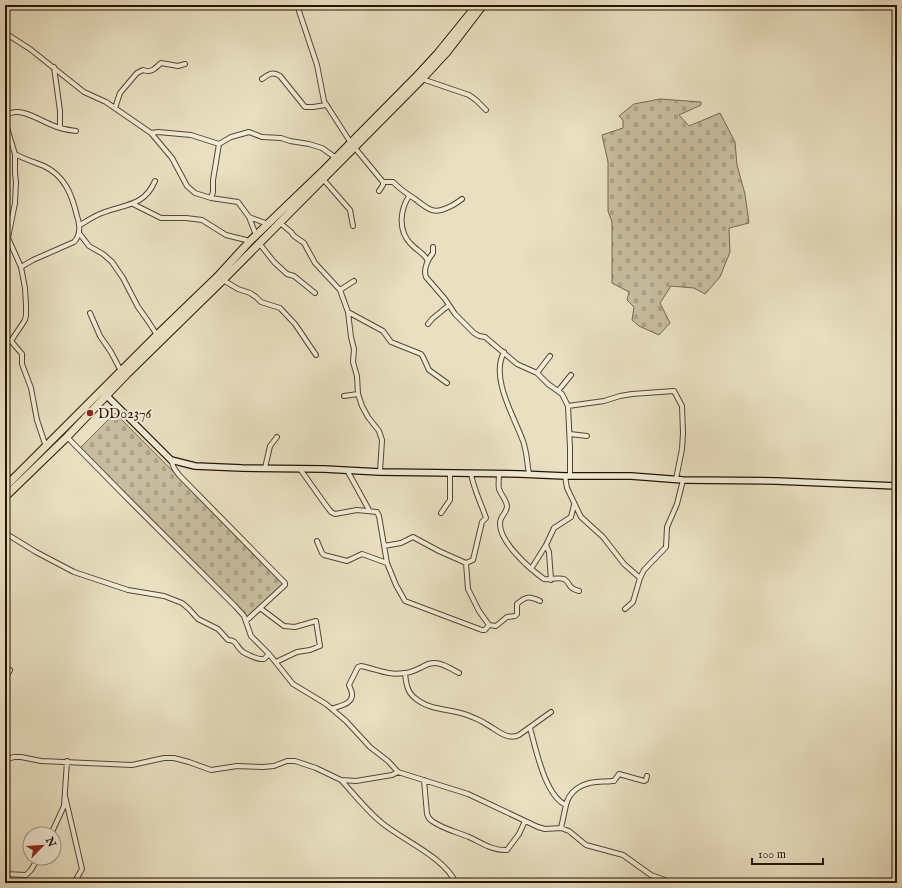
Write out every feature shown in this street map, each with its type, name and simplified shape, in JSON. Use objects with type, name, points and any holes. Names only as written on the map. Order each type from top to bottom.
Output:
[{"type":"highway","points":[[5,487],[46,448],[60,431],[104,393],[223,280],[323,179],[416,78],[477,5]]},
{"type":"highway","points":[[5,497],[68,437],[121,371],[218,276],[250,241],[336,158],[353,145],[422,79],[447,52],[483,5]]},
{"type":"street","points":[[297,5],[317,65],[322,93],[326,104],[353,145],[383,182]]},
{"type":"street","points":[[5,33],[26,46],[84,92],[106,102],[151,133],[172,158],[186,186],[199,195],[238,202],[249,217],[256,235]]},
{"type":"street","points":[[115,108],[120,93],[137,73],[143,70],[149,72],[153,71],[161,63],[178,66],[186,64]]},
{"type":"street","points":[[54,67],[60,111],[60,128]]},
{"type":"street","points":[[262,79],[270,73],[277,73],[305,106],[313,107],[326,104]]},
{"type":"street","points":[[422,79],[469,95],[486,110]]},
{"type":"street","points":[[5,116],[12,112],[33,115],[50,125],[76,132]]},
{"type":"street","points":[[5,121],[15,154],[14,173],[16,182],[8,238],[21,267],[25,288],[26,315],[25,320],[11,341],[22,354],[22,364],[31,388],[37,420],[46,448]]},
{"type":"street","points":[[151,133],[191,134],[219,144],[231,137],[249,132],[262,137],[281,138],[309,144],[322,148],[336,158]]},
{"type":"street","points":[[210,198],[213,192],[213,180],[219,144]]},
{"type":"street","points":[[15,154],[28,161],[43,166],[58,175],[71,196],[80,225],[77,239],[74,242],[33,260],[21,267]]},
{"type":"street","points":[[323,179],[350,210],[353,226]]},
{"type":"street","points":[[80,225],[103,212],[140,201],[152,189],[155,181]]},
{"type":"street","points":[[379,190],[383,185],[383,182]]},
{"type":"street","points":[[383,182],[393,182],[422,206],[435,211],[447,208],[462,199]]},
{"type":"street","points":[[409,196],[404,204],[401,219],[409,242],[425,256],[428,261]]},
{"type":"street","points":[[133,204],[161,218],[186,218],[202,220],[226,235],[250,241]]},
{"type":"street","points":[[249,217],[268,224]]},
{"type":"street","points":[[279,222],[304,244],[315,263],[340,290],[348,312],[354,349],[353,362],[357,376],[358,394],[362,406],[368,417],[379,431],[382,440],[380,472]]},
{"type":"street","points":[[79,233],[89,246],[103,254],[112,262],[125,282],[138,307],[157,335]]},
{"type":"street","points":[[259,243],[274,262],[287,274],[294,276],[315,293]]},
{"type":"street","points":[[433,247],[433,253],[428,261],[425,273],[426,277],[455,314],[474,333],[479,336],[486,337],[517,364],[537,373],[548,384],[562,394],[568,406],[570,434],[567,488],[574,505],[581,517],[604,537],[624,564],[640,578]]},
{"type":"street","points":[[223,280],[238,289],[250,293],[261,302],[280,308],[295,324],[316,355]]},
{"type":"street","points":[[340,290],[354,281]]},
{"type":"street","points":[[428,324],[449,305]]},
{"type":"street","points":[[348,312],[383,331],[391,342],[421,354],[424,357],[429,370],[447,383]]},
{"type":"street","points":[[90,313],[100,336],[111,352],[121,371]]},
{"type":"street","points":[[504,352],[500,362],[501,383],[504,396],[523,441],[529,474]]},
{"type":"street","points":[[537,373],[550,356]]},
{"type":"street","points":[[558,391],[571,375]]},
{"type":"street","points":[[897,379],[895,386],[897,400]]},
{"type":"street","points":[[568,406],[604,401],[632,394],[674,391],[682,406],[683,433],[682,449],[676,479]]},
{"type":"street","points":[[104,393],[171,460],[179,475],[285,583],[285,585],[246,621]]},
{"type":"street","points":[[344,396],[358,394]]},
{"type":"street","points":[[570,434],[587,436]]},
{"type":"street","points":[[265,468],[270,446],[277,436]]},
{"type":"street","points":[[68,437],[235,606],[246,621],[251,636],[269,654],[293,684],[321,700],[332,709],[346,721],[370,747],[388,760],[398,772],[468,794],[545,829],[561,828],[569,831],[586,846],[623,855],[651,874],[673,883]]},
{"type":"street","points":[[171,460],[194,466],[380,472],[631,476],[683,480],[776,480],[897,486]]},
{"type":"street","points":[[300,469],[331,512],[338,514],[356,510],[369,510],[378,513],[387,563],[396,585],[407,602],[482,630],[485,630],[489,625]]},
{"type":"street","points":[[347,470],[369,510]]},
{"type":"street","points":[[441,513],[450,500],[450,473]]},
{"type":"street","points":[[384,546],[402,543],[413,537],[466,563],[473,560],[482,522],[486,518],[480,505],[471,474]]},
{"type":"street","points":[[499,474],[499,490],[506,502],[507,508],[500,519],[500,528],[515,553],[525,564],[544,580],[562,579],[570,588],[579,591]]},
{"type":"street","points":[[625,609],[634,602],[640,578],[647,566],[666,547],[667,527],[677,504],[683,480]]},
{"type":"street","points":[[531,569],[546,545],[554,528],[571,517],[574,505]]},
{"type":"street","points":[[5,533],[30,549],[74,572],[128,590],[164,596],[182,603],[198,619],[218,629],[228,640],[236,642],[243,652],[261,659],[264,659],[269,654]]},
{"type":"street","points":[[317,541],[324,555],[347,561],[362,554],[387,563]]},
{"type":"street","points":[[546,545],[549,552],[551,580]]},
{"type":"street","points":[[466,563],[468,589],[479,611],[489,625],[496,626],[507,617],[516,616],[517,604],[528,597],[540,601]]},
{"type":"street","points":[[260,608],[284,626],[295,627],[316,621],[317,623],[320,646],[310,650],[297,652],[276,662]]},
{"type":"street","points":[[332,709],[349,702],[352,695],[349,685],[357,669],[361,666],[389,674],[415,671],[430,663],[437,662],[459,673]]},
{"type":"street","points":[[5,679],[10,670]]},
{"type":"street","points":[[405,673],[408,689],[414,697],[425,705],[468,715],[511,737],[519,735],[551,712]]},
{"type":"street","points":[[530,728],[538,758],[549,786],[557,799],[566,805]]},
{"type":"street","points":[[5,760],[14,757],[21,757],[41,761],[132,765],[164,758],[174,758],[211,770],[237,766],[274,766],[287,761],[295,761],[316,768],[341,780],[380,822],[429,855],[447,870],[456,883]]},
{"type":"street","points":[[55,826],[64,806],[67,762]]},
{"type":"street","points":[[341,780],[366,780],[392,775],[398,772]]},
{"type":"street","points":[[561,828],[569,796],[574,791],[595,782],[612,782],[620,774],[644,781],[646,780],[647,776]]},
{"type":"street","points":[[424,780],[427,814],[431,821],[487,846],[495,849],[507,850],[519,834],[525,821]]},
{"type":"street","points":[[65,796],[82,869],[74,883]]},
{"type":"street","points":[[5,874],[26,875],[33,866]]},
{"type":"green space","points":[[660,99],[701,102],[701,105],[679,115],[689,126],[720,113],[735,142],[737,165],[745,194],[749,223],[729,228],[730,252],[720,277],[705,294],[694,288],[671,286],[660,303],[670,323],[659,335],[639,326],[632,320],[634,307],[627,300],[629,292],[612,283],[612,222],[608,211],[608,162],[602,135],[623,128],[623,120],[619,116],[634,104]]},
{"type":"green space","points":[[115,413],[287,586],[251,620],[80,448]]},
{"type":"place","name":"DD02376","points":[[90,413]]}]
